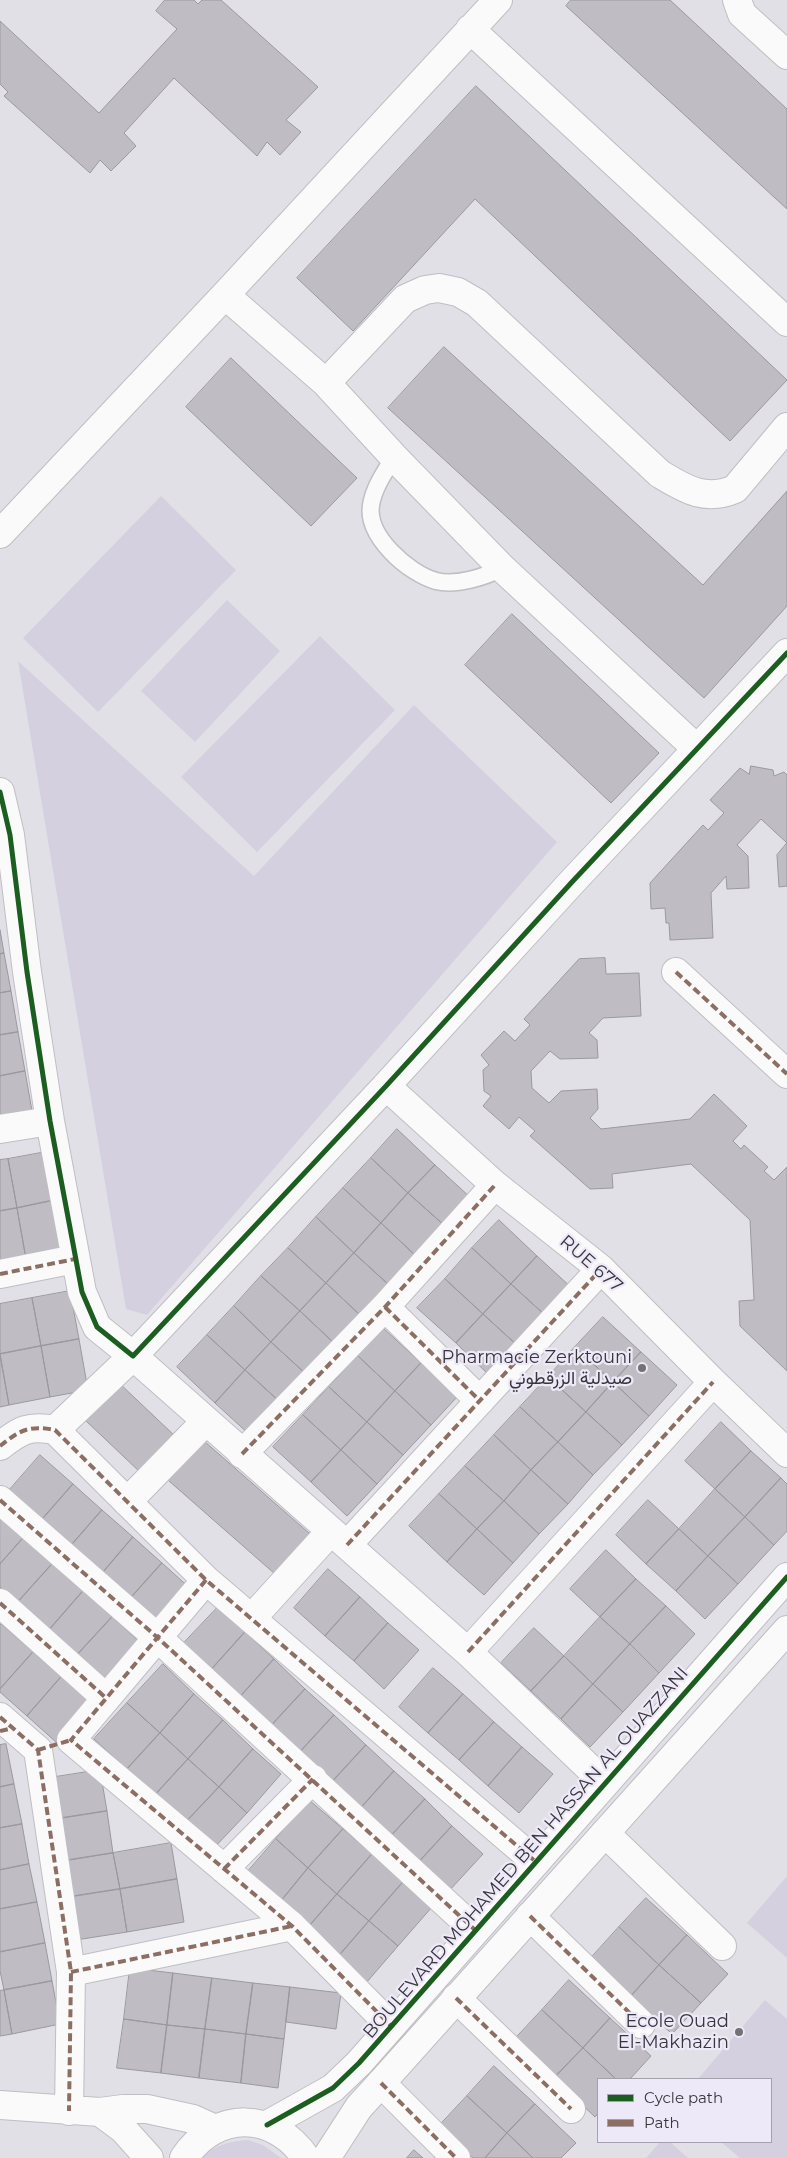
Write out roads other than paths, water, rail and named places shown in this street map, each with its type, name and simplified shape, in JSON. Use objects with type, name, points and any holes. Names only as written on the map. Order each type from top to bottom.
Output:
[{"type":"street","points":[[0,534],[226,295],[498,0]]},
{"type":"street","points":[[737,0],[742,14],[787,55]]},
{"type":"street","points":[[470,29],[787,322]]},
{"type":"street","points":[[326,383],[405,299],[425,290],[439,288],[458,292],[477,303],[660,474],[704,495],[724,494],[735,489],[787,427]]},
{"type":"street","points":[[226,295],[326,383],[394,457],[502,568],[697,750]]},
{"type":"street","points":[[55,1430],[133,1356],[787,653]]},
{"type":"street","points":[[0,792],[5,836],[50,1121],[75,1259],[82,1292],[97,1327],[133,1356],[468,1652],[605,1783]]},
{"type":"street","points":[[676,972],[787,1074]]},
{"type":"street","name":"RUE 677","points":[[386,1086],[495,1185],[601,1269],[713,1382],[787,1453]]},
{"type":"street","points":[[0,1130],[50,1121]]},
{"type":"street","points":[[242,1454],[385,1307],[495,1185]]},
{"type":"street","points":[[0,1274],[75,1259]]},
{"type":"street","points":[[252,1619],[339,1538],[480,1401],[601,1269]]},
{"type":"street","points":[[385,1307],[480,1401]]},
{"type":"street","points":[[468,1652],[713,1382]]},
{"type":"street","points":[[127,1502],[206,1421]]},
{"type":"street","points":[[0,1446],[15,1434],[31,1428],[55,1430],[206,1580],[536,1862]]},
{"type":"street","points":[[0,1500],[158,1638],[475,1930]]},
{"type":"street","name":"BOULEVARD MOHAMED BEN HASSAN AL OUAZZANI","points":[[267,2126],[333,2088],[359,2063],[787,1577]]},
{"type":"street","points":[[38,1750],[72,1740],[206,1580]]},
{"type":"street","points":[[0,1603],[106,1698]]},
{"type":"street","points":[[326,2158],[359,2107],[380,2082],[787,1630]]},
{"type":"street","points":[[4,1725],[38,1750],[71,1972],[69,2111]]},
{"type":"street","points":[[72,1740],[292,1926],[391,2026]]},
{"type":"street","points":[[224,1869],[313,1779]]},
{"type":"street","points":[[604,1833],[722,1946]]},
{"type":"street","points":[[530,1916],[641,2024]]},
{"type":"street","points":[[71,1972],[292,1926]]},
{"type":"street","points":[[456,1998],[571,2109]]},
{"type":"street","points":[[380,2082],[456,2158]]},
{"type":"street","points":[[0,2105],[69,2111],[100,2112],[123,2109],[162,2111],[193,2119],[215,2129]]},
{"type":"street","points":[[100,2112],[123,2129],[149,2158]]},
{"type":"street","points":[[184,2158],[197,2141],[215,2129],[232,2123],[249,2122],[267,2126],[283,2133],[297,2146],[306,2158]]},
{"type":"lane","points":[[394,457],[376,488],[371,506],[375,529],[388,550],[420,573],[437,581],[464,581],[486,576],[502,568]]},
{"type":"place","name":"Pharmacie Zerktouni صيدلية الزرقطوني","points":[[642,1368]]},
{"type":"place","name":"Ecole Ouad El-Makhazin","points":[[739,2032]]}]
